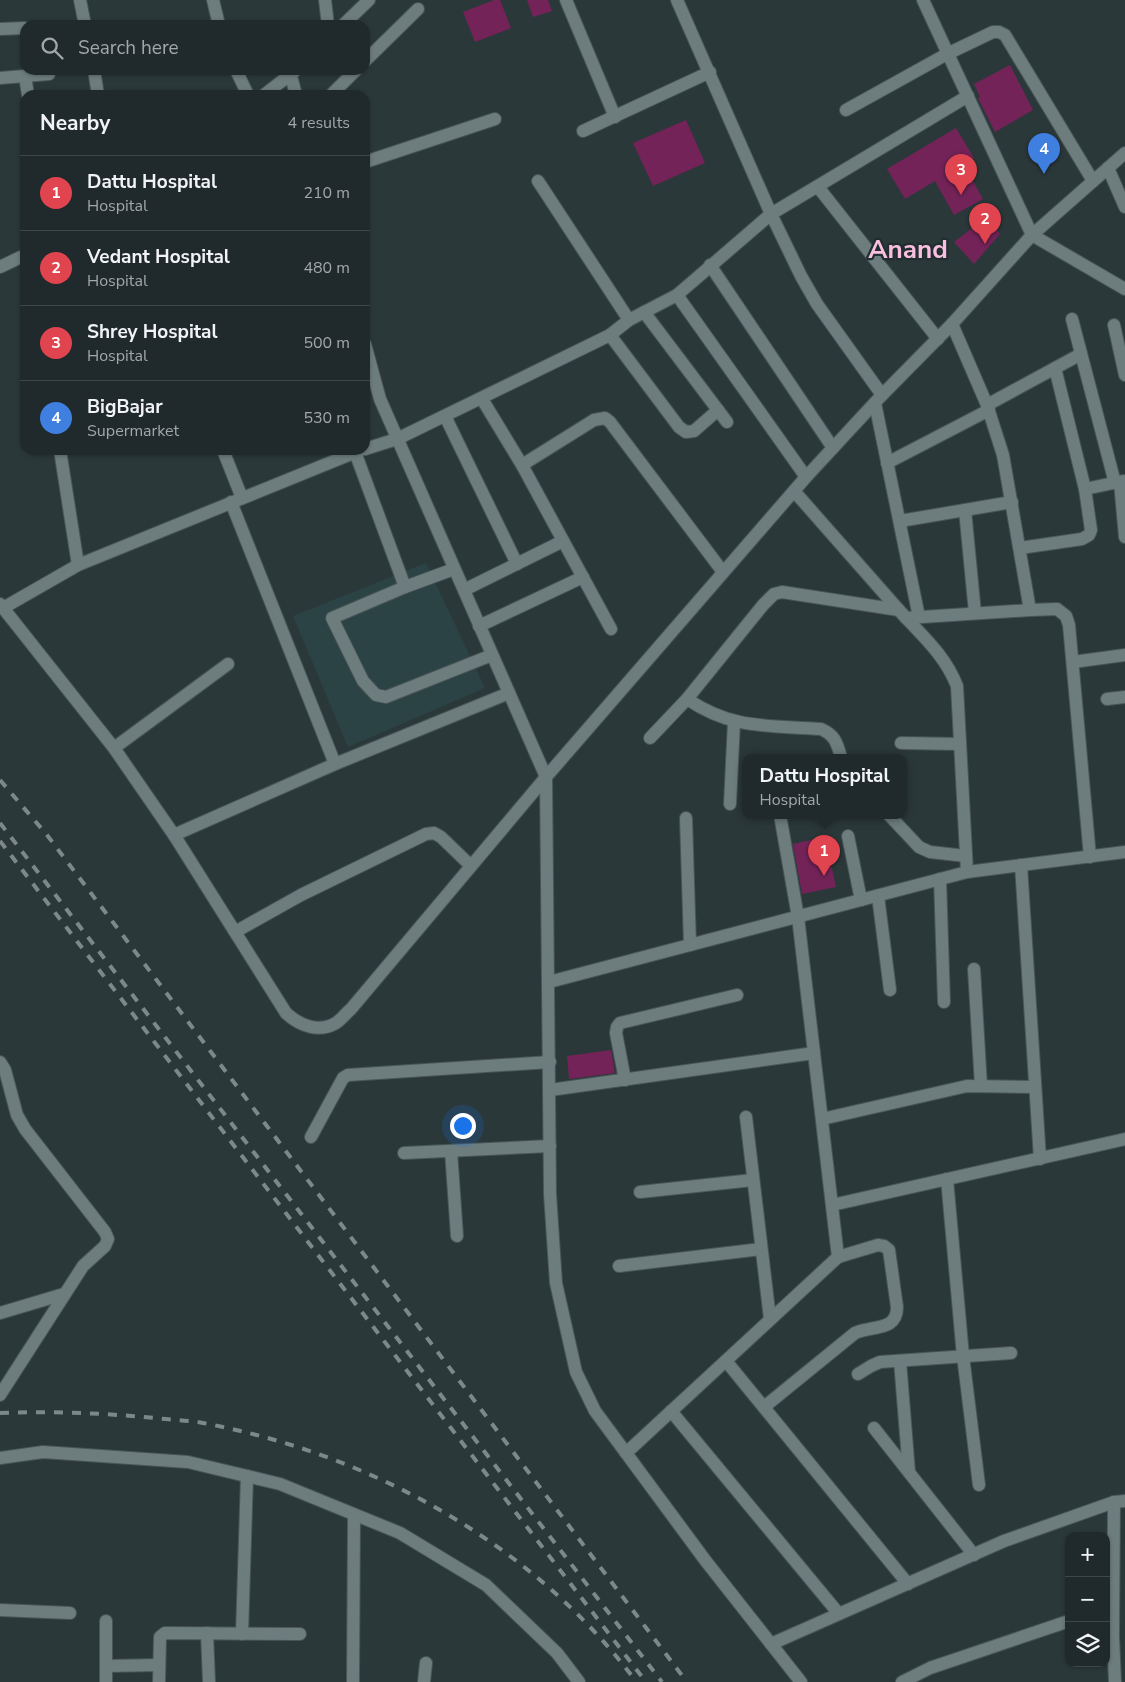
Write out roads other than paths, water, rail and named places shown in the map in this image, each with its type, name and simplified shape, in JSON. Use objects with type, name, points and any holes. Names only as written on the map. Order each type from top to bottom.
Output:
[{"type":"street","points":[[80,0],[83,20]]},
{"type":"street","points":[[213,0],[218,20]]},
{"type":"street","points":[[325,0],[327,20]]},
{"type":"street","points":[[348,20],[369,0]]},
{"type":"street","points":[[566,0],[615,116]]},
{"type":"street","points":[[678,0],[771,214],[801,276],[879,399],[888,463],[920,618]]},
{"type":"street","points":[[923,0],[1032,235],[1124,286]]},
{"type":"street","points":[[370,56],[418,9]]},
{"type":"street","points":[[0,29],[20,28]]},
{"type":"street","points":[[846,110],[947,54],[993,32],[999,32],[1005,35],[1094,181]]},
{"type":"street","points":[[583,131],[710,72]]},
{"type":"street","points":[[0,78],[37,75]]},
{"type":"street","points":[[95,75],[97,90]]},
{"type":"street","points":[[238,75],[246,90]]},
{"type":"street","points":[[271,90],[291,75]]},
{"type":"street","points":[[294,75],[296,90]]},
{"type":"street","points":[[336,90],[351,75]]},
{"type":"street","points":[[25,76],[27,90]]},
{"type":"street","points":[[370,447],[397,439],[610,335],[629,320],[677,295],[771,214],[968,96]]},
{"type":"street","points":[[370,160],[495,119]]},
{"type":"street","points":[[348,455],[78,565],[2,606],[114,748],[174,835],[286,1013],[296,1023],[323,1028],[336,1022],[351,1009],[546,777],[806,477],[879,399],[938,340],[1032,235],[1125,153]]},
{"type":"street","points":[[1108,168],[1125,207]]},
{"type":"street","points":[[538,181],[629,320]]},
{"type":"street","points":[[818,187],[938,340]]},
{"type":"street","points":[[0,267],[20,257]]},
{"type":"street","points":[[710,265],[833,448]]},
{"type":"street","points":[[677,295],[806,477]]},
{"type":"street","points":[[644,312],[727,422]]},
{"type":"street","points":[[1072,319],[1120,482],[1125,537]]},
{"type":"street","points":[[952,324],[988,407],[1003,455],[1030,610]]},
{"type":"street","points":[[1114,325],[1125,375]]},
{"type":"street","points":[[610,335],[679,427],[686,432],[694,431],[718,410]]},
{"type":"street","points":[[888,463],[1081,354]]},
{"type":"street","points":[[370,362],[380,398],[397,439],[546,777],[550,1194],[556,1283],[576,1372],[595,1411],[705,1560],[801,1682]]},
{"type":"street","points":[[1020,548],[1082,539],[1089,535],[1092,530],[1085,489],[1055,368]]},
{"type":"street","points":[[482,399],[522,465],[611,629]]},
{"type":"street","points":[[445,416],[517,564]]},
{"type":"street","points":[[522,465],[594,420],[605,418],[723,572]]},
{"type":"street","points":[[61,455],[78,565]]},
{"type":"street","points":[[224,455],[236,500],[335,764]]},
{"type":"street","points":[[362,455],[405,587]]},
{"type":"street","points":[[1085,489],[1120,482]]},
{"type":"street","points":[[794,491],[941,655],[950,669],[957,686],[967,872]]},
{"type":"street","points":[[900,521],[1012,502]]},
{"type":"street","points":[[966,510],[975,614]]},
{"type":"street","points":[[464,590],[563,541]]},
{"type":"street","points":[[454,569],[405,587],[332,618],[363,681],[376,695],[386,697],[492,654]]},
{"type":"street","points":[[479,626],[583,577]]},
{"type":"street","points":[[650,738],[687,699],[774,594],[782,592],[920,618],[1057,609],[1066,616],[1069,625],[1090,857]]},
{"type":"street","points":[[1073,662],[1125,655]]},
{"type":"street","points":[[114,748],[228,664]]},
{"type":"street","points":[[174,835],[335,764],[509,693]]},
{"type":"street","points":[[1106,699],[1125,697]]},
{"type":"street","points":[[687,699],[703,709],[734,722],[821,729],[830,733],[836,742],[840,754]]},
{"type":"street","points":[[730,804],[734,722]]},
{"type":"street","points":[[901,743],[960,744]]},
{"type":"street","points":[[686,818],[690,945]]},
{"type":"street","points":[[781,819],[798,917],[838,1257]]},
{"type":"street","points":[[893,819],[920,847],[930,852],[966,856]]},
{"type":"street","points":[[234,932],[301,895],[426,834],[434,833],[441,837],[471,866]]},
{"type":"street","points":[[848,836],[861,900]]},
{"type":"street","points":[[549,982],[967,872],[1125,852]]},
{"type":"street","points":[[1021,866],[1040,1158]]},
{"type":"street","points":[[940,879],[944,1002]]},
{"type":"street","points":[[878,896],[890,990]]},
{"type":"street","points":[[974,969],[981,1086]]},
{"type":"street","points":[[625,1080],[616,1033],[620,1023],[737,995]]},
{"type":"street","points":[[550,1090],[814,1053]]},
{"type":"street","points":[[0,1062],[5,1070],[17,1115],[25,1129],[105,1232],[108,1239],[105,1246],[83,1266],[0,1395]]},
{"type":"street","points":[[311,1137],[343,1078],[348,1075],[550,1062]]},
{"type":"street","points":[[822,1119],[967,1086],[1035,1087]]},
{"type":"street","points":[[746,1118],[770,1319]]},
{"type":"street","points":[[832,1205],[1125,1139]]},
{"type":"street","points":[[404,1153],[550,1146]]},
{"type":"street","points":[[451,1150],[457,1236]]},
{"type":"street","points":[[947,1179],[963,1356],[978,1485]]},
{"type":"street","points":[[640,1192],[752,1180]]},
{"type":"street","points":[[626,1453],[838,1257],[878,1245],[884,1246],[889,1250],[897,1316],[891,1323],[855,1333],[764,1408]]},
{"type":"street","points":[[619,1266],[761,1249]]},
{"type":"street","points":[[0,1313],[64,1294]]},
{"type":"street","points":[[858,1374],[880,1362],[1011,1353]]},
{"type":"street","points":[[726,1361],[908,1584]]},
{"type":"street","points":[[900,1361],[909,1472]]},
{"type":"street","points":[[671,1411],[839,1614]]},
{"type":"street","points":[[874,1428],[974,1555]]},
{"type":"street","points":[[0,1458],[43,1452],[188,1462],[280,1484],[400,1533],[486,1585],[557,1653],[579,1682]]},
{"type":"street","points":[[242,1634],[247,1476]]},
{"type":"street","points":[[771,1644],[1004,1541],[1120,1501],[1113,1636],[1116,1682]]},
{"type":"street","points":[[353,1682],[354,1515]]},
{"type":"street","points":[[0,1610],[70,1613]]},
{"type":"street","points":[[106,1621],[106,1682]]},
{"type":"street","points":[[902,1682],[930,1668],[1066,1622]]},
{"type":"street","points":[[159,1682],[160,1637],[165,1634],[300,1634]]},
{"type":"street","points":[[207,1634],[208,1682]]},
{"type":"street","points":[[424,1682],[426,1663]]},
{"type":"street","points":[[106,1666],[159,1665]]},
{"type":"railway","points":[[0,780],[47,835],[687,1682]]},
{"type":"railway","points":[[0,823],[662,1682]]},
{"type":"railway","points":[[0,841],[646,1682]]},
{"type":"railway","points":[[0,1413],[97,1414],[203,1423],[265,1437],[326,1457],[386,1482],[443,1512],[497,1547],[548,1586],[594,1631],[635,1680]]},
{"type":"place","name":"BigBajar","points":[[1044,174]]},
{"type":"place","name":"Shrey Hospital","points":[[961,195]]},
{"type":"place","name":"Vedant Hospital","points":[[985,244]]},
{"type":"place","name":"Dattu Hospital","points":[[824,876]]},
{"type":"district","name":"Anand","points":[[908,249]]}]
